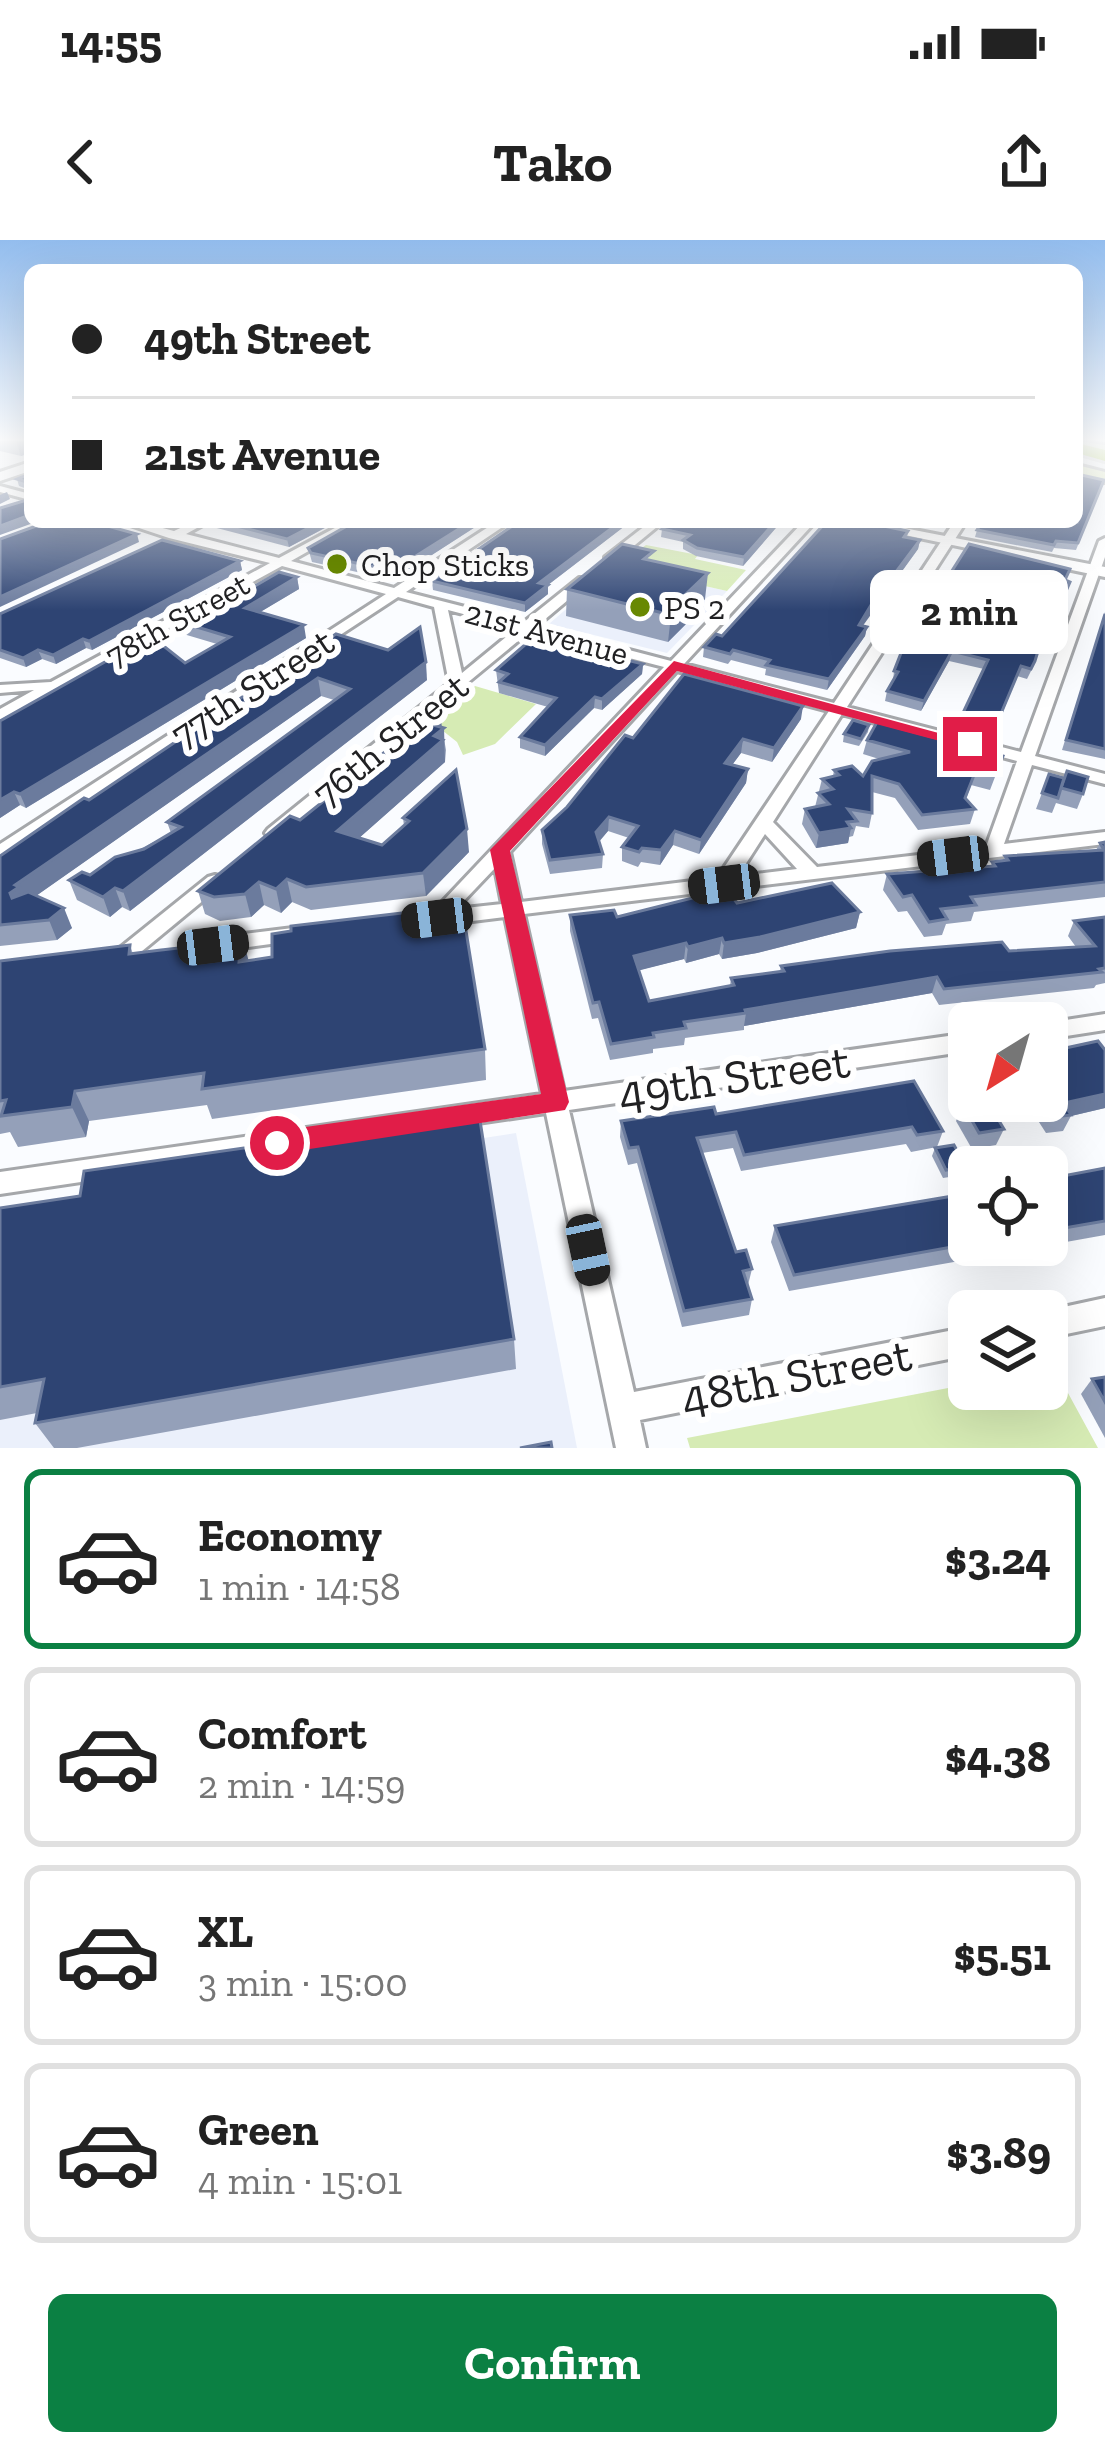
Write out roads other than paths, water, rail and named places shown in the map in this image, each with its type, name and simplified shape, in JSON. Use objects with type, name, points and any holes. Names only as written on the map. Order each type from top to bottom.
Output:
[{"type":"street","name":"21st Avenue","points":[[150,528],[1105,779]]},
{"type":"street","points":[[154,545],[190,528]]},
{"type":"street","name":"78th Street","points":[[0,715],[343,528]]},
{"type":"street","name":"77th Street","points":[[0,852],[495,528]]},
{"type":"street","name":"76th Street","points":[[264,842],[650,528]]},
{"type":"street","points":[[437,918],[803,528]]},
{"type":"street","points":[[881,528],[1100,571]]},
{"type":"street","points":[[724,884],[956,528]]},
{"type":"street","points":[[993,851],[1100,571],[1105,541]]},
{"type":"street","points":[[440,604],[458,684]]},
{"type":"street","points":[[0,688],[58,683]]},
{"type":"street","points":[[764,823],[812,873]]},
{"type":"street","points":[[414,921],[1105,838]]},
{"type":"street","points":[[500,850],[631,1448]]},
{"type":"street","points":[[229,870],[113,957],[325,932]]},
{"type":"street","points":[[1068,1028],[1105,1022]]},
{"type":"street","name":"49th Street","points":[[0,1183],[948,1045]]},
{"type":"street","points":[[1068,1320],[1105,1312]]},
{"type":"street","name":"48th Street","points":[[622,1409],[948,1344]]},
{"type":"place","name":"Chop Sticks","points":[[337,564]]},
{"type":"place","name":"PS 2","points":[[640,607]]}]
